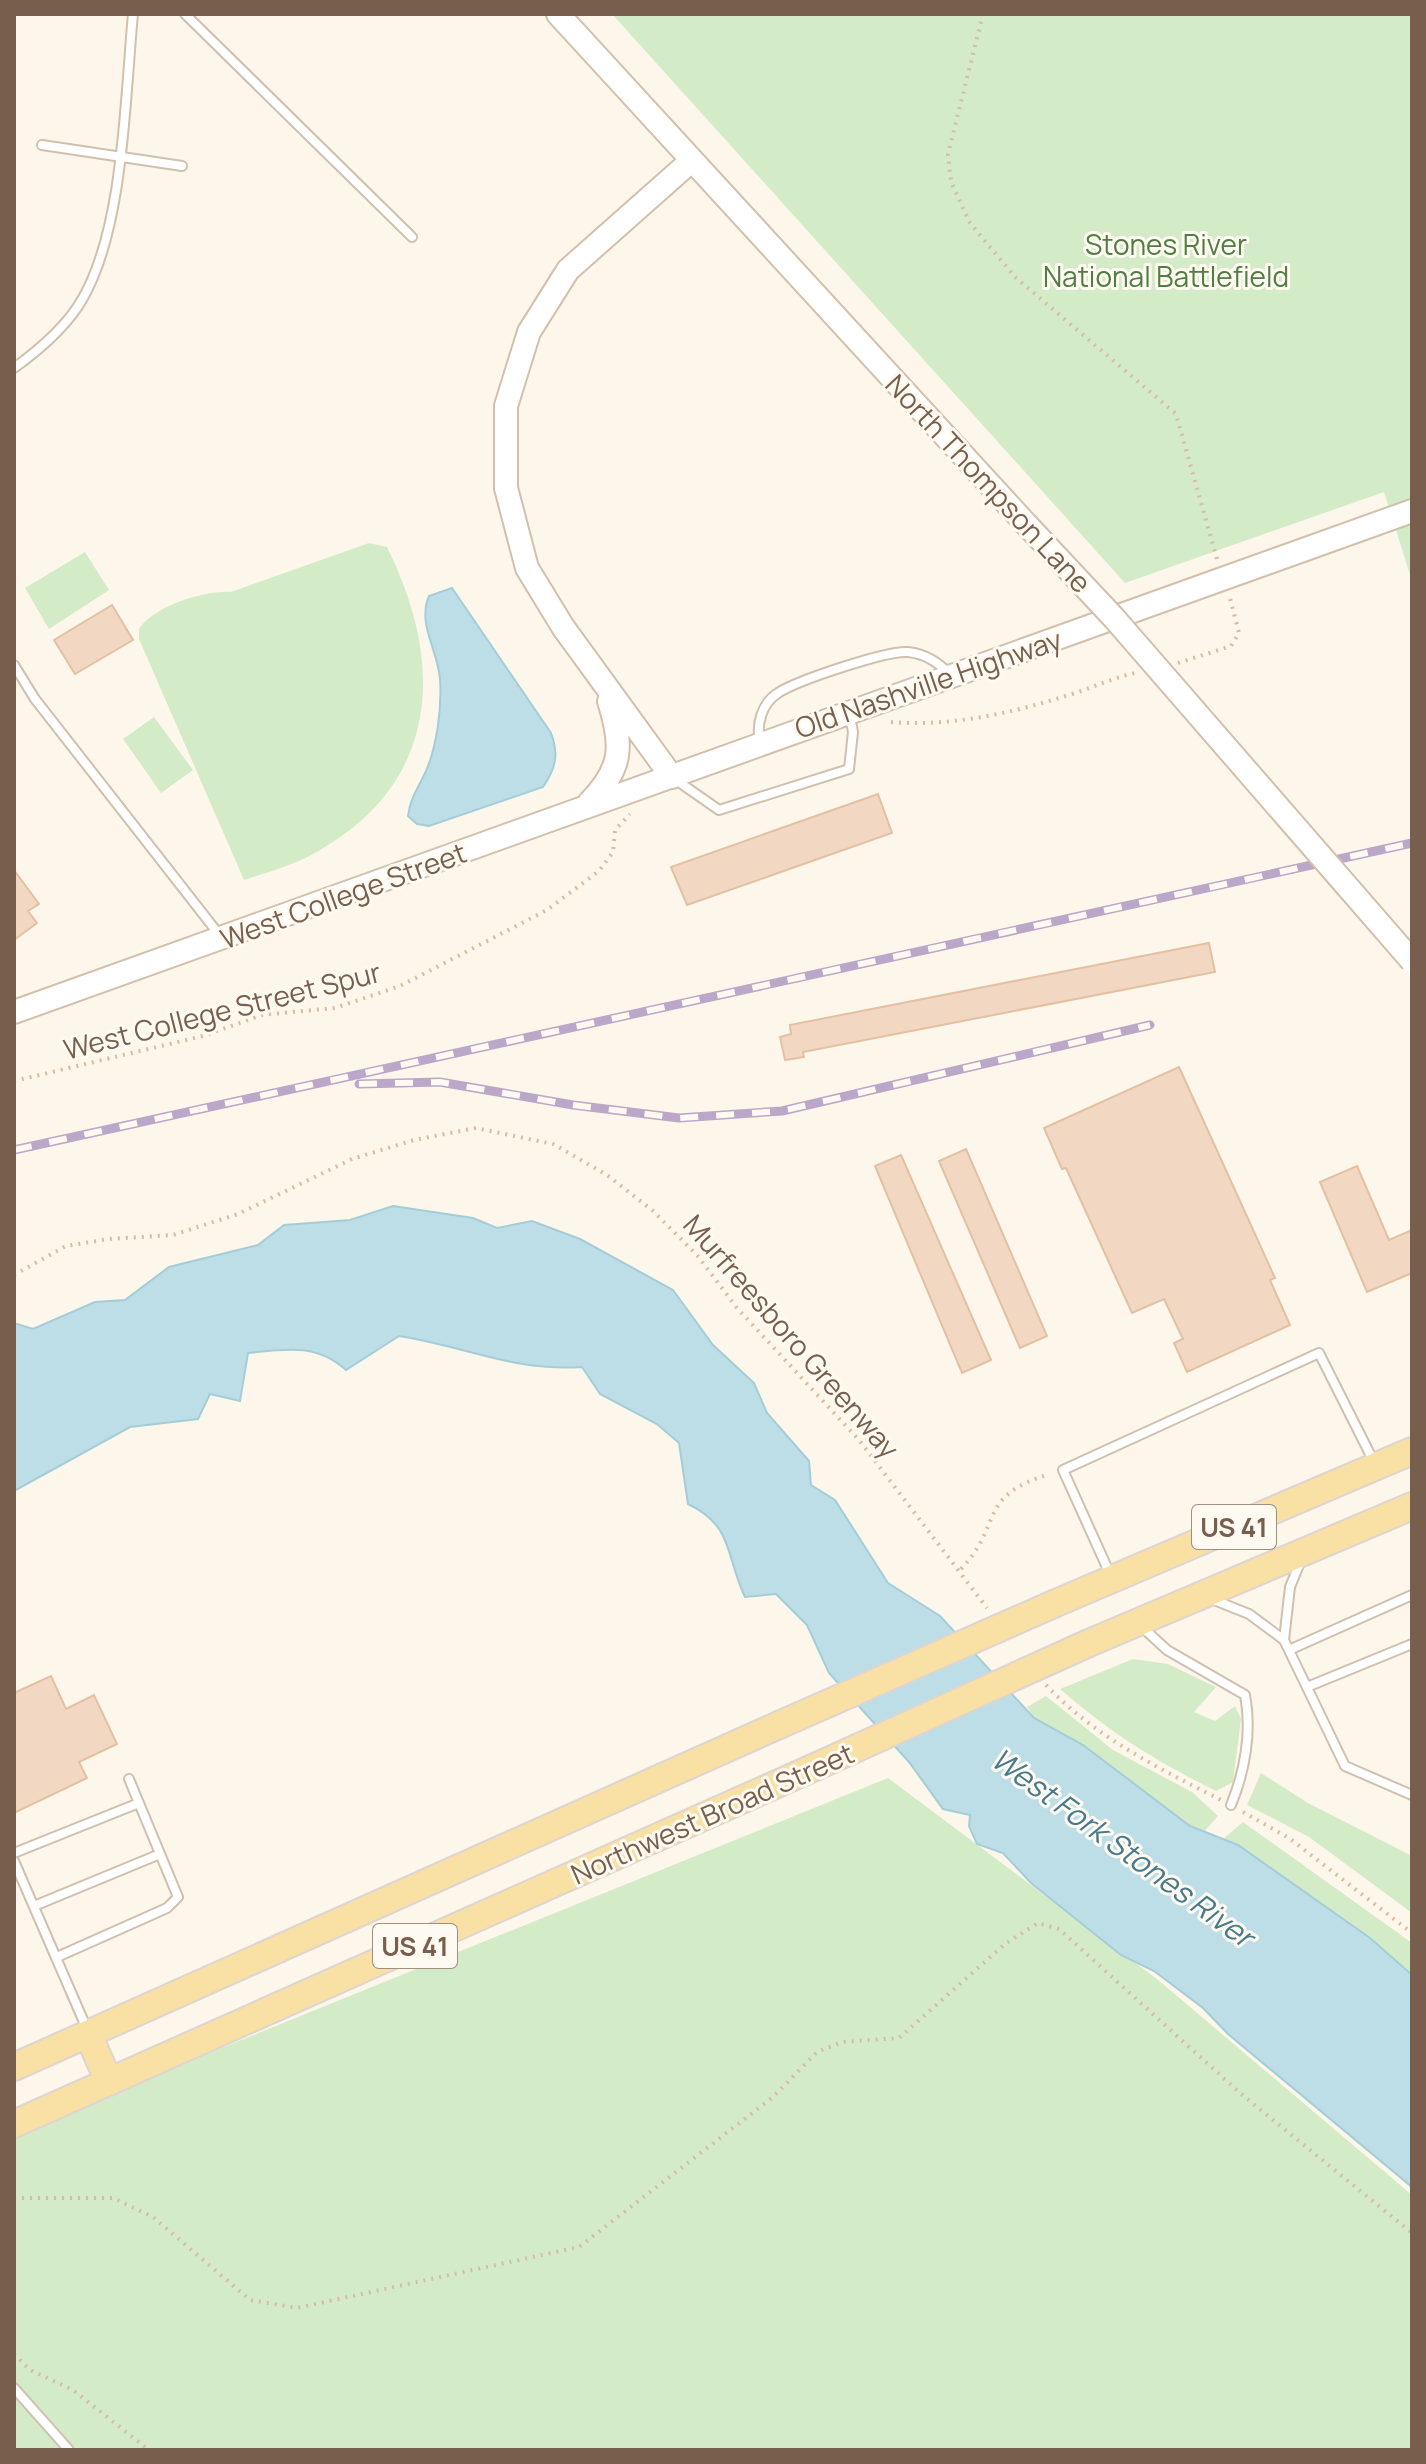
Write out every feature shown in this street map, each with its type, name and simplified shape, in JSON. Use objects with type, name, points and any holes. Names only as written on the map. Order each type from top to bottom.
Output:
[{"type":"main road","name":"North Thompson Lane","points":[[558,14],[1114,618],[1412,961]]},
{"type":"main road","points":[[672,777],[563,627],[527,568],[506,488],[506,406],[529,332],[568,270],[622,218],[691,161]]},
{"type":"main road","name":"Old Nashville Highway","points":[[672,777],[760,742],[851,721],[951,675],[1412,511]]},
{"type":"main road","points":[[582,809],[609,783],[617,765],[618,731],[603,680]]},
{"type":"main road","name":"West College Street","points":[[14,1012],[672,777]]},
{"type":"main road","name":"Northwest Broad Street","points":[[18,2062],[88,2034],[1056,1603],[1412,1451]]},
{"type":"main road","name":"Northwest Broad Street","points":[[14,2124],[1089,1643],[1412,1506]]},
{"type":"main road","points":[[88,2034],[109,2082]]},
{"type":"lane","points":[[14,368],[47,341],[82,301],[100,262],[119,159],[133,14]]},
{"type":"lane","points":[[185,14],[412,237]]},
{"type":"lane","points":[[42,145],[119,159],[182,166]]},
{"type":"lane","points":[[760,742],[758,730],[761,714],[776,693],[811,679],[884,655],[906,652],[934,659],[951,675]]},
{"type":"lane","points":[[14,665],[35,699],[222,938]]},
{"type":"lane","points":[[672,777],[719,810],[849,769],[851,721]]},
{"type":"lane","points":[[1112,1579],[1063,1470],[1319,1353],[1377,1466]]},
{"type":"lane","points":[[1284,1640],[1290,1587],[1305,1552]]},
{"type":"lane","points":[[1202,1595],[1249,1614],[1284,1640],[1345,1766],[1412,1795]]},
{"type":"lane","points":[[1289,1650],[1408,1598]]},
{"type":"lane","points":[[1138,1623],[1167,1650],[1245,1695],[1249,1716],[1245,1752],[1231,1805]]},
{"type":"lane","points":[[1395,1640],[1399,1650]]},
{"type":"lane","points":[[1307,1687],[1347,1666],[1373,1660],[1412,1644]]},
{"type":"lane","points":[[1369,1651],[1373,1660]]},
{"type":"lane","points":[[57,1957],[178,1897],[129,1779]]},
{"type":"lane","points":[[14,1853],[139,1803]]},
{"type":"lane","points":[[34,1906],[160,1854]]},
{"type":"lane","points":[[14,1861],[88,2034]]},
{"type":"lane","points":[[14,2388],[69,2450]]},
{"type":"path","points":[[983,14],[948,154],[951,182],[970,223],[1015,277],[1176,414],[1238,621],[1239,633],[1231,646],[1170,665]]},
{"type":"path","points":[[851,721],[925,725],[980,717],[1051,701],[1109,679],[1139,672]]},
{"type":"path","name":"West College Street Spur","points":[[14,1081],[203,1036],[262,1015],[335,1008],[400,986],[547,910],[599,871],[613,852],[615,830],[630,814],[642,810]]},
{"type":"path","name":"Murfreesboro Greenway","points":[[14,1275],[66,1246],[109,1239],[173,1235],[238,1214],[352,1159],[414,1140],[476,1128],[553,1144],[580,1156],[652,1210],[697,1255],[737,1308],[859,1440],[961,1569],[996,1621]]},
{"type":"path","points":[[961,1569],[982,1542],[999,1500],[1026,1481],[1063,1470]]},
{"type":"path","points":[[1043,1682],[1103,1735],[1155,1767],[1289,1838],[1412,1933]]},
{"type":"path","points":[[14,2198],[113,2198],[153,2217],[250,2300],[297,2308],[579,2247],[773,2097],[817,2052],[842,2042],[872,2043],[899,2038],[1005,1944],[1038,1923],[1059,1929],[1240,2093],[1412,2233]]},
{"type":"path","points":[[14,2354],[30,2370],[73,2390],[149,2450]]},
{"type":"green space","name":"Stones River National Battlefield","points":[[612,14],[1412,14],[1412,581],[1384,492],[1125,583]]},
{"type":"green space","points":[[369,543],[387,547],[406,592],[418,635],[423,678],[420,719],[408,758],[386,794],[355,826],[305,858],[244,880],[139,639],[139,629],[156,613],[181,601],[231,592]]},
{"type":"green space","points":[[85,552],[109,590],[49,629],[25,588]]},
{"type":"green space","points":[[154,717],[193,770],[161,793],[123,739]]},
{"type":"green space","points":[[1133,1659],[1168,1664],[1216,1687],[1194,1712],[1215,1721],[1235,1706],[1241,1719],[1233,1782],[1216,1791],[1194,1780],[1116,1733],[1060,1689]]},
{"type":"green space","points":[[1046,1696],[1113,1750],[1192,1792],[1218,1816],[1204,1832],[1190,1826],[1083,1745],[1034,1718],[1027,1707]]},
{"type":"green space","points":[[1261,1773],[1308,1803],[1412,1856],[1412,1913],[1309,1837],[1247,1805]]},
{"type":"green space","points":[[888,1778],[1157,1979],[1412,2195],[1412,2450],[14,2450],[14,2132]]},
{"type":"green space","points":[[1243,1822],[1412,1943],[1412,1975],[1370,1938],[1238,1845],[1223,1839]]},
{"type":"water","points":[[452,588],[551,733],[555,761],[543,787],[429,826],[417,824],[408,816],[430,761],[439,714],[440,679],[425,617],[426,606],[429,596]]},
{"type":"water","name":"West Fork Stones River","points":[[393,1206],[473,1218],[497,1228],[532,1221],[580,1239],[673,1290],[713,1345],[754,1383],[767,1413],[809,1461],[811,1485],[835,1500],[888,1583],[940,1616],[1034,1718],[1083,1745],[1190,1826],[1238,1845],[1370,1938],[1412,1975],[1412,2187],[1228,2034],[1203,2008],[1154,1971],[1121,1955],[1031,1883],[1003,1853],[977,1844],[969,1826],[970,1815],[943,1809],[909,1762],[829,1673],[807,1625],[776,1594],[745,1597],[721,1532],[714,1522],[688,1504],[679,1443],[657,1424],[600,1394],[582,1367],[534,1366],[399,1336],[346,1370],[335,1361],[312,1352],[248,1353],[240,1401],[210,1394],[198,1419],[130,1427],[14,1491],[14,1323],[33,1329],[95,1302],[125,1300],[169,1267],[258,1245],[284,1225],[350,1220]]},
{"type":"building","points":[[112,605],[133,640],[75,674],[54,640]]},
{"type":"building","points":[[878,794],[892,833],[687,905],[671,867]]},
{"type":"building","points":[[14,870],[39,904],[28,911],[37,923],[14,940]]},
{"type":"building","points":[[1209,943],[1215,972],[803,1052],[804,1057],[785,1060],[780,1037],[791,1034],[790,1025]]},
{"type":"building","points":[[1179,1067],[1275,1278],[1270,1280],[1290,1325],[1187,1372],[1174,1343],[1183,1339],[1164,1299],[1132,1313],[1066,1168],[1062,1169],[1044,1128]]},
{"type":"building","points":[[966,1149],[1047,1336],[1020,1348],[939,1161]]},
{"type":"building","points":[[901,1155],[991,1360],[962,1373],[875,1166]]},
{"type":"building","points":[[1357,1166],[1389,1240],[1412,1230],[1412,1273],[1367,1292],[1320,1182]]},
{"type":"building","points":[[51,1676],[66,1709],[94,1695],[117,1744],[79,1762],[87,1778],[14,1813],[14,1693]]},
{"type":"railway","points":[[14,1150],[1412,843]]},
{"type":"railway","points":[[359,1084],[440,1082],[573,1105],[679,1118],[782,1111],[1150,1025]]}]
